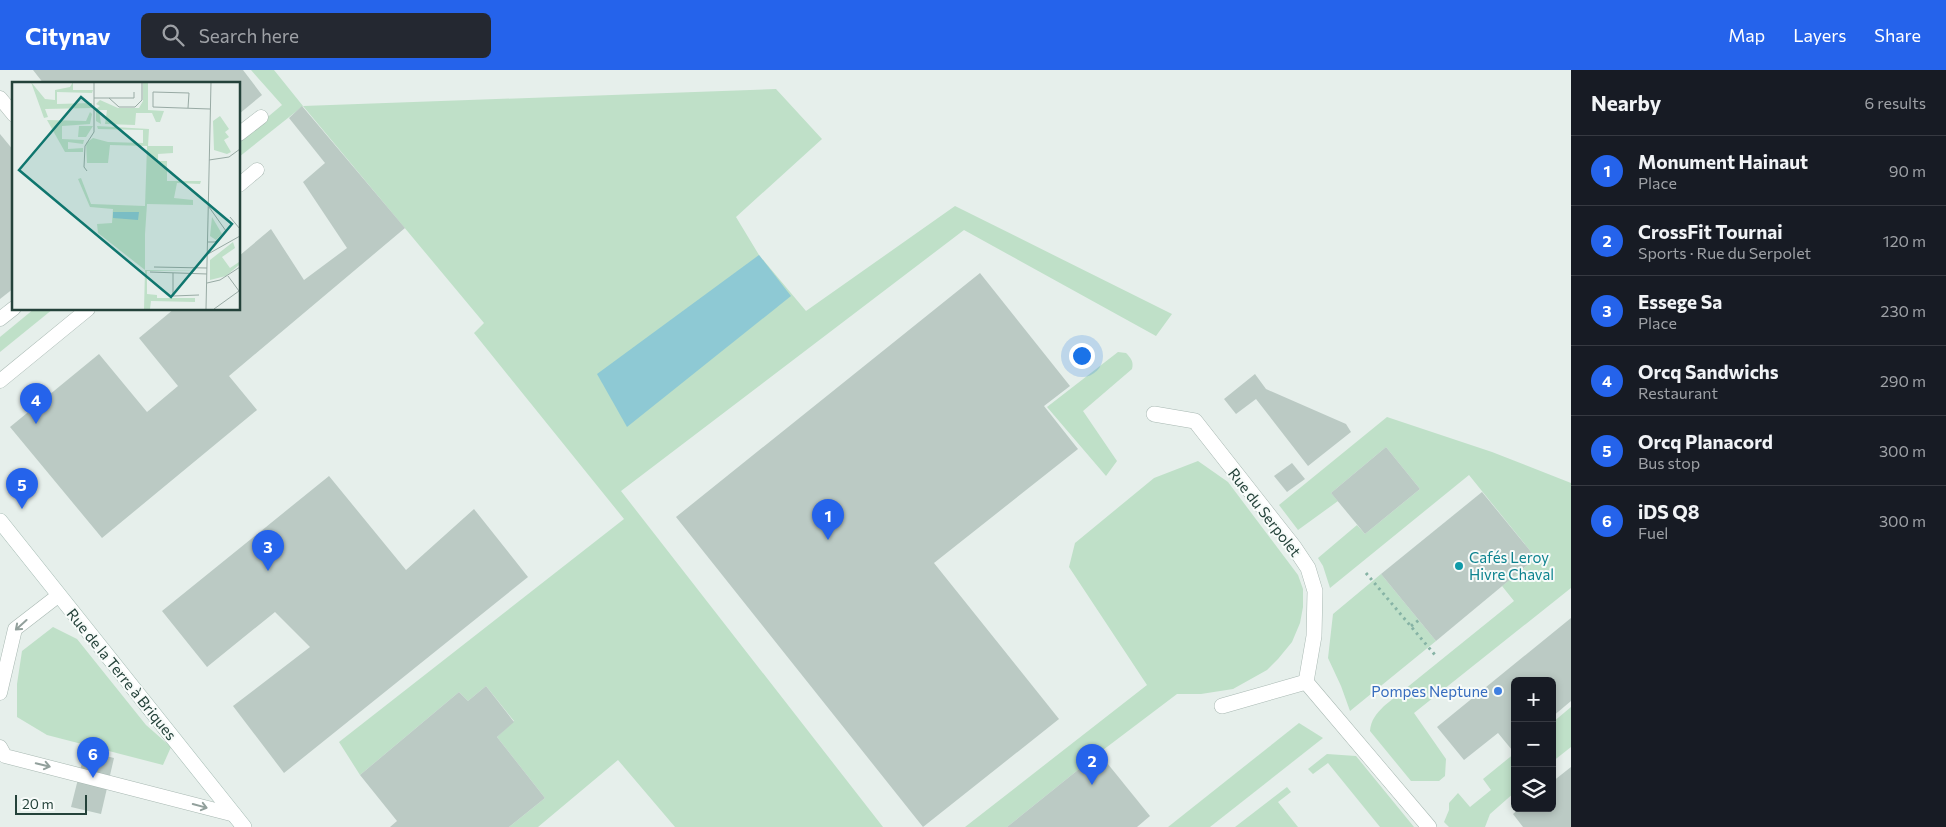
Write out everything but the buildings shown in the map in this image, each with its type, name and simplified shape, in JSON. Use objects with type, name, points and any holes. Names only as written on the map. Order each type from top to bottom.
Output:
[{"type":"street","name":"Rue du Serpolet","points":[[1154,414],[1195,421],[1294,547],[1308,568],[1315,592],[1314,636],[1306,682]]},
{"type":"street","name":"Rue de la Terre à Briques","points":[[0,521],[244,827]]},
{"type":"street","points":[[1222,706],[1306,682],[1429,827]]},
{"type":"lane","points":[[0,98],[12,113]]},
{"type":"lane","points":[[240,133],[262,117]]},
{"type":"lane","points":[[240,184],[257,170]]},
{"type":"lane","points":[[0,319],[12,310]]},
{"type":"lane","points":[[0,381],[87,310]]},
{"type":"lane","points":[[0,692],[15,630],[59,595]]},
{"type":"lane","points":[[0,747],[5,756],[235,815]]},
{"type":"path","points":[[1366,573],[1435,654]]},
{"type":"path","points":[[1411,626],[1419,620]]},
{"type":"green space","points":[[251,70],[274,70],[303,106],[240,156],[240,140],[282,105]]},
{"type":"green space","points":[[776,89],[822,139],[736,217],[759,255],[806,311],[955,206],[1172,314],[1156,336],[964,230],[621,491],[883,827],[675,827],[618,760],[538,827],[509,827],[545,798],[497,737],[514,721],[486,686],[468,701],[459,692],[360,775],[339,742],[624,519],[474,333],[484,323],[303,106]]},
{"type":"green space","points":[[33,310],[52,310],[0,352],[0,337]]},
{"type":"green space","points":[[1118,352],[1126,353],[1132,362],[1132,369],[1083,411],[1117,461],[1106,476],[1047,407]]},
{"type":"green space","points":[[1387,417],[1492,452],[1571,483],[1571,588],[1414,713],[1446,759],[1445,776],[1439,781],[1411,781],[1370,731],[1373,720],[1384,706],[1514,601],[1502,586],[1536,558],[1469,475],[1330,588],[1323,566],[1318,558],[1357,525],[1365,534],[1420,489],[1386,447],[1331,493],[1338,501],[1298,530],[1279,505]]},
{"type":"green space","points":[[1198,461],[1228,482],[1298,575],[1303,589],[1303,607],[1300,623],[1292,642],[1267,670],[1233,689],[1201,694],[1177,694],[1099,753],[1007,827],[965,827],[1147,685],[1069,567],[1075,543],[1154,478]]},
{"type":"green space","points":[[1381,574],[1436,641],[1350,711],[1328,658],[1333,614]]},
{"type":"green space","points":[[53,627],[77,639],[146,725],[171,747],[163,765],[47,735],[17,717],[17,684],[22,651]]},
{"type":"green space","points":[[1571,707],[1571,747],[1556,759],[1556,722],[1556,720]]},
{"type":"green space","points":[[1299,723],[1323,738],[1210,827],[1168,827]]},
{"type":"green space","points":[[1327,754],[1356,756],[1414,827],[1380,827],[1328,763],[1313,774],[1308,769]]},
{"type":"green space","points":[[1511,756],[1511,796],[1490,814],[1485,827],[1449,827],[1444,822],[1449,810],[1449,803],[1458,793],[1470,807],[1491,790],[1483,779]]},
{"type":"green space","points":[[1287,787],[1291,792],[1278,802],[1298,827],[1235,827]]},
{"type":"water","points":[[759,255],[791,296],[627,427],[597,374]]},
{"type":"place","name":"Orcq Sandwichs","points":[[36,424]]},
{"type":"place","name":"Orcq Planacord","points":[[22,509]]},
{"type":"place","name":"Monument Hainaut","points":[[828,540]]},
{"type":"place","name":"Cafés Leroy Hivre Chaval","points":[[1459,566]]},
{"type":"place","name":"Essege Sa","points":[[268,571]]},
{"type":"place","name":"Pompes Neptune","points":[[1498,691]]},
{"type":"place","name":"iDS Q8","points":[[93,778]]},
{"type":"place","name":"CrossFit Tournai","points":[[1092,785]]}]
